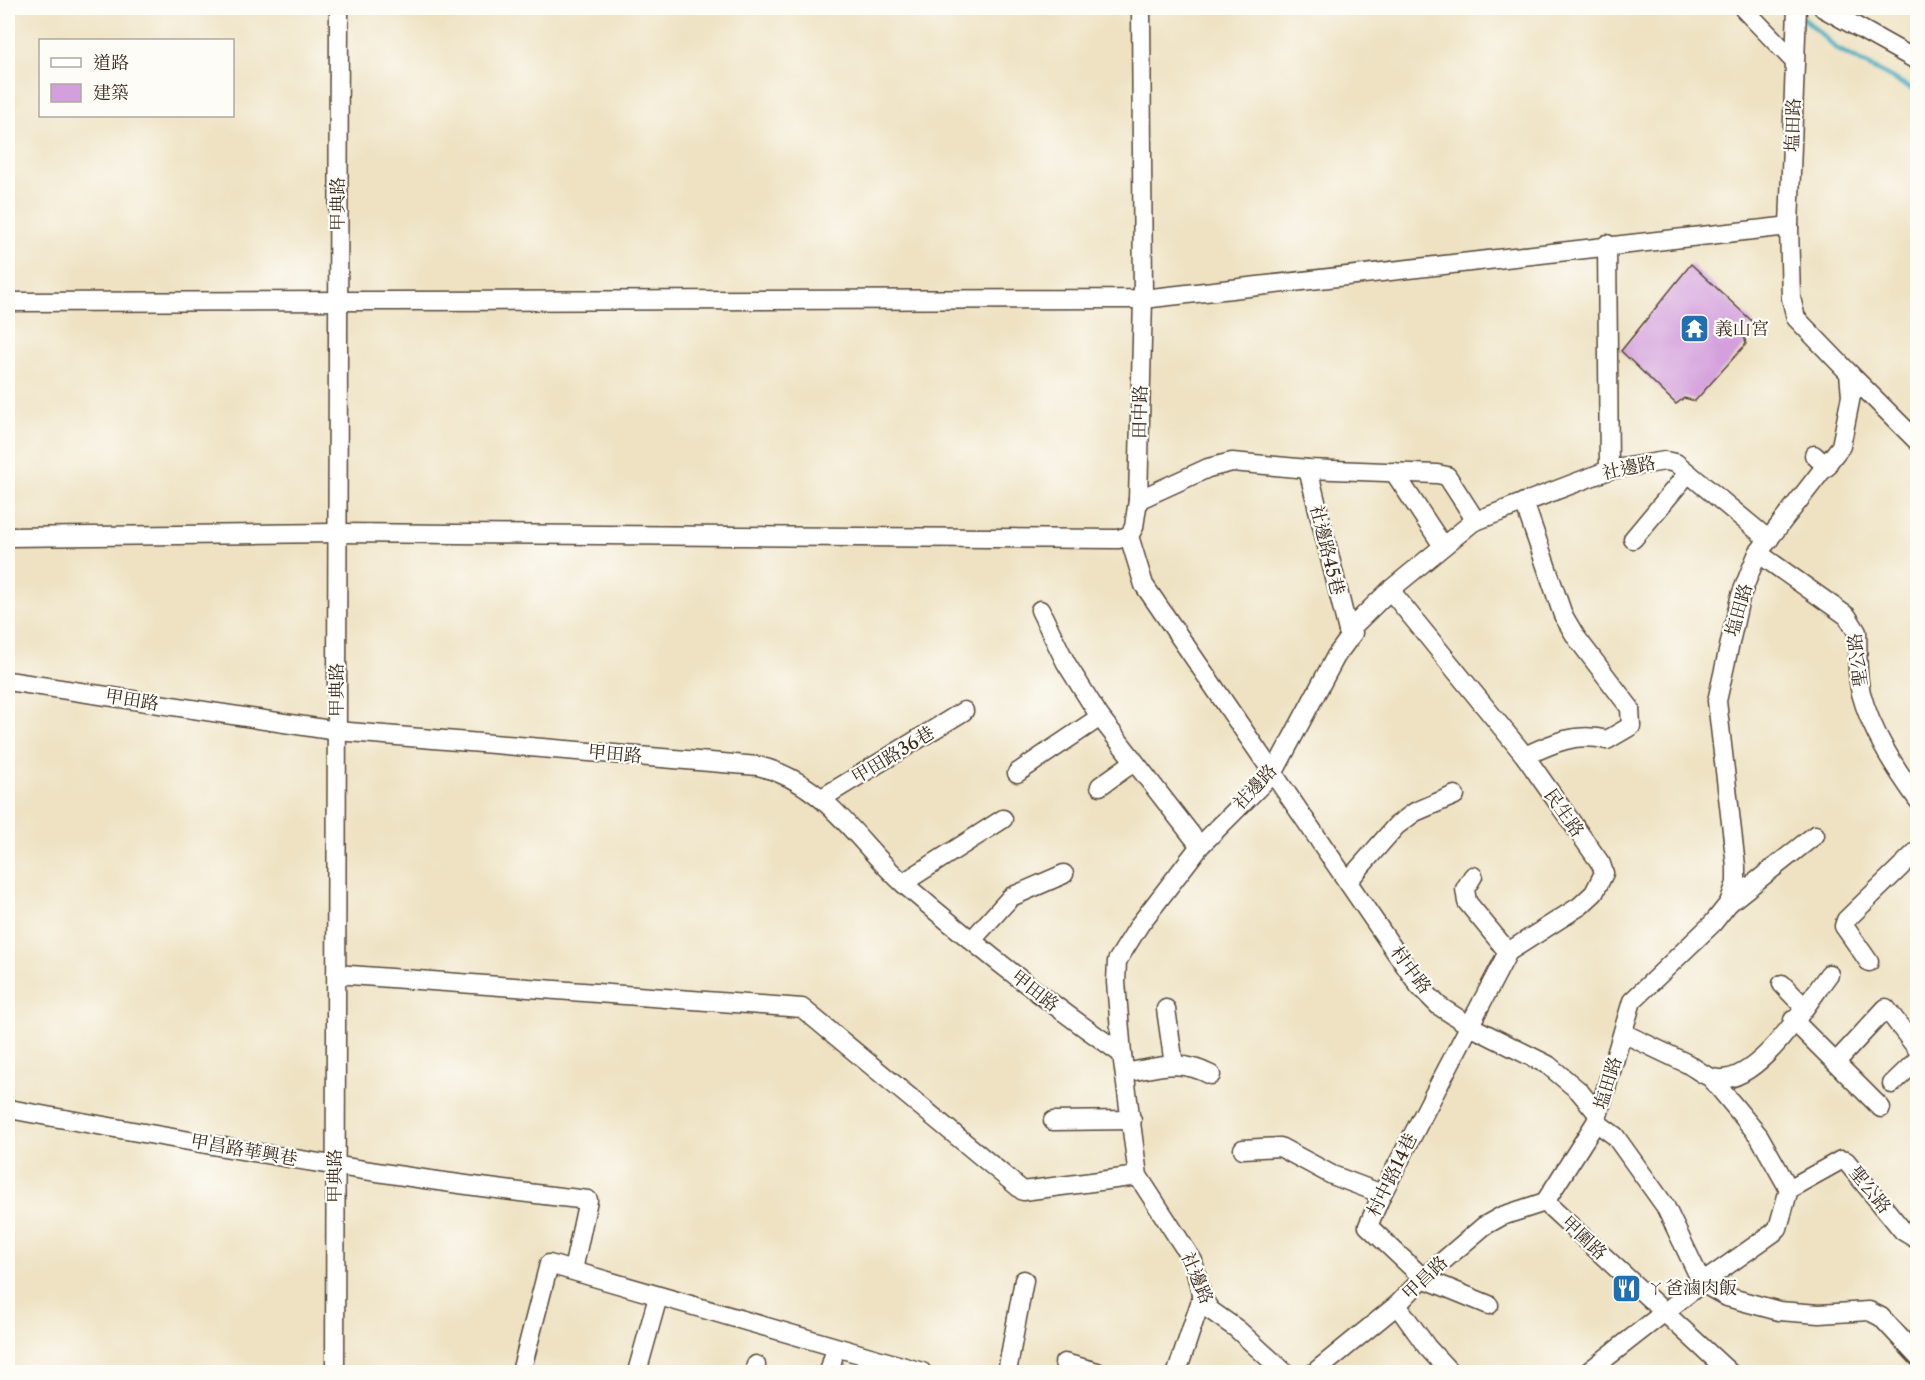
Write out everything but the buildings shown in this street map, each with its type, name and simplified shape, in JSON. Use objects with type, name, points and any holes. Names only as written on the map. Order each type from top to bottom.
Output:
[{"type":"street","name":"甲典路","points":[[335,1372],[339,8]]},
{"type":"street","name":"田中路","points":[[1129,536],[1134,527],[1138,500],[1143,299],[1141,8]]},
{"type":"street","points":[[1743,8],[1795,62]]},
{"type":"street","name":"塩田路","points":[[1545,1202],[1597,1118],[1632,1000],[1713,922],[1729,903],[1736,883],[1736,866],[1718,701],[1740,598],[1764,547],[1821,461],[1841,446],[1849,416],[1851,396],[1849,373],[1796,318],[1791,297],[1789,226],[1797,8]]},
{"type":"street","points":[[1823,8],[1917,61]]},
{"type":"street","points":[[8,302],[1143,299],[1607,244],[1789,226]]},
{"type":"street","points":[[1607,244],[1609,470]]},
{"type":"street","points":[[1849,373],[1917,442]]},
{"type":"street","name":"社邊路","points":[[1284,1372],[1237,1329],[1210,1310],[1202,1297],[1193,1261],[1138,1176],[1122,1054],[1116,982],[1117,961],[1140,924],[1200,846],[1274,772],[1336,656],[1353,633],[1347,631],[1390,590],[1476,521],[1609,470],[1665,461],[1676,464],[1688,473],[1764,547]]},
{"type":"street","points":[[1138,500],[1208,468],[1232,462],[1308,469],[1394,471],[1447,476],[1476,521]]},
{"type":"street","name":"社邊路45巷","points":[[1308,469],[1347,631]]},
{"type":"street","points":[[1394,471],[1443,546]]},
{"type":"street","points":[[1633,539],[1688,473]]},
{"type":"street","points":[[1524,502],[1563,615],[1576,637],[1630,708],[1632,718],[1631,726],[1607,740],[1591,735],[1562,738],[1524,756]]},
{"type":"street","points":[[8,537],[337,533],[1106,539],[1129,536],[1144,585],[1274,772]]},
{"type":"street","name":"聖公路","points":[[1764,547],[1854,624],[1857,632],[1861,693],[1873,723],[1899,774],[1917,800]]},
{"type":"street","name":"民生路","points":[[1390,590],[1524,756],[1601,864],[1604,873],[1594,893],[1580,906],[1508,951]]},
{"type":"street","points":[[1040,610],[1066,663],[1100,717],[1200,846]]},
{"type":"street","name":"甲田路","points":[[8,681],[337,731],[758,766],[780,772],[801,781],[822,798],[903,883],[1040,997],[1122,1054]]},
{"type":"street","name":"甲田路36巷","points":[[822,798],[964,711]]},
{"type":"street","points":[[1017,773],[1100,717]]},
{"type":"street","points":[[1100,786],[1134,762]]},
{"type":"street","name":"村中路","points":[[1274,772],[1419,986],[1439,1006],[1469,1025],[1548,1065],[1579,1091],[1597,1118],[1616,1136],[1665,1206],[1702,1283]]},
{"type":"street","points":[[1347,881],[1396,826],[1415,812],[1455,795]]},
{"type":"street","points":[[903,883],[1003,819]]},
{"type":"street","points":[[1729,903],[1815,835]]},
{"type":"street","points":[[1869,962],[1844,926],[1846,920],[1917,850]]},
{"type":"street","points":[[972,940],[1011,897],[1064,874]]},
{"type":"street","points":[[1469,1025],[1508,951],[1467,902],[1465,889],[1473,876]]},
{"type":"street","points":[[336,974],[802,1008],[1023,1191],[1138,1176]]},
{"type":"street","points":[[1711,1078],[1729,1078],[1772,1051],[1829,974]]},
{"type":"street","points":[[1782,984],[1798,1013],[1837,1061],[1881,1108]]},
{"type":"street","points":[[1837,1061],[1886,1008],[1917,1050]]},
{"type":"street","points":[[1167,1009],[1174,1065]]},
{"type":"street","name":"村中路14巷","points":[[1469,1025],[1382,1194],[1368,1226],[1423,1278],[1489,1305]]},
{"type":"street","points":[[1588,1372],[1702,1283],[1778,1228],[1789,1189],[1759,1136],[1711,1078],[1688,1064],[1623,1034]]},
{"type":"street","points":[[1892,1084],[1917,1059]]},
{"type":"street","points":[[1125,1073],[1174,1065],[1192,1065],[1212,1075]]},
{"type":"street","name":"甲昌路華興巷","points":[[8,1109],[335,1166],[486,1189],[588,1200],[573,1270]]},
{"type":"street","points":[[1053,1121],[1131,1120]]},
{"type":"street","points":[[1243,1149],[1280,1147],[1332,1175],[1382,1194]]},
{"type":"street","name":"聖公路","points":[[1789,1189],[1841,1160],[1846,1161],[1903,1231],[1917,1240]]},
{"type":"street","name":"甲昌路","points":[[1315,1372],[1396,1305],[1423,1278],[1484,1226],[1502,1216],[1545,1202]]},
{"type":"street","name":"甲圍路","points":[[1545,1202],[1724,1371]]},
{"type":"street","points":[[521,1372],[549,1264],[922,1372]]},
{"type":"street","points":[[1007,1372],[1024,1281]]},
{"type":"street","points":[[1702,1283],[1727,1297],[1779,1311],[1819,1314],[1869,1311],[1881,1317],[1917,1357]]},
{"type":"street","points":[[1177,1372],[1202,1297]]},
{"type":"street","points":[[637,1372],[656,1304]]},
{"type":"street","points":[[1396,1305],[1427,1347],[1450,1372]]},
{"type":"street","points":[[1064,1363],[1097,1372]]},
{"type":"waterway","points":[[1802,17],[1837,49],[1918,92]]},
{"type":"place","name":"義山宮","points":[[1694,329]]},
{"type":"place","name":"ㄚ爸滷肉飯","points":[[1626,1288]]}]
